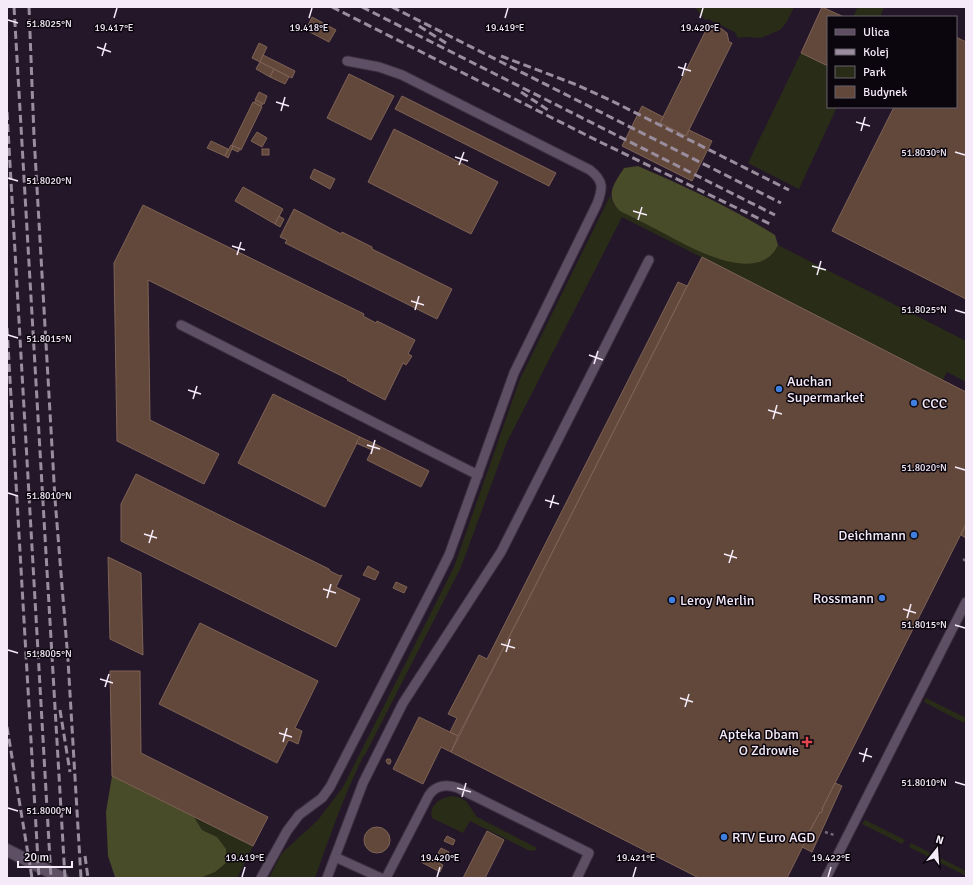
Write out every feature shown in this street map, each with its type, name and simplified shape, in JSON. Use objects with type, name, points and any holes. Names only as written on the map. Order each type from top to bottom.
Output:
[{"type":"street","points":[[7,850],[62,878]]},
{"type":"lane","points":[[261,878],[276,848],[295,820],[307,808],[322,798],[330,787],[449,555],[514,373],[597,204],[600,195],[601,185],[598,176],[590,170],[402,75],[379,67],[347,61]]},
{"type":"lane","points":[[327,878],[363,783],[403,703],[501,552],[650,260]]},
{"type":"lane","points":[[181,325],[478,475]]},
{"type":"lane","points":[[826,878],[966,602]]},
{"type":"lane","points":[[386,878],[429,795],[434,789],[440,786],[448,785],[458,788],[589,853],[576,878]]},
{"type":"lane","points":[[335,856],[381,878]]},
{"type":"green space","points":[[695,7],[794,7],[786,23],[780,30],[761,38],[738,38],[735,32],[708,19],[705,20]]},
{"type":"green space","points":[[855,7],[884,7],[880,16],[853,16],[857,8]]},
{"type":"green space","points":[[801,53],[827,66],[827,108],[837,108],[799,189],[748,163]]},
{"type":"green space","points":[[638,166],[742,216],[775,235],[778,245],[769,257],[756,263],[741,264],[725,261],[693,248],[620,211],[612,200],[612,190],[614,184],[624,168]]},
{"type":"green space","points":[[610,196],[614,205],[776,249],[778,245],[966,341],[966,382],[947,372],[943,380],[622,217],[507,442],[461,567],[364,755],[350,785],[315,878],[269,878],[282,853],[318,820],[343,787],[454,567],[520,379]]},
{"type":"green space","points":[[926,698],[966,718],[964,723],[924,702]]},
{"type":"green space","points":[[112,776],[194,817],[202,830],[217,837],[226,849],[227,862],[215,872],[200,878],[115,877],[108,856],[106,812]]},
{"type":"green space","points":[[451,796],[458,797],[466,801],[477,817],[537,848],[534,851],[528,850],[470,821],[463,833],[432,818],[432,809],[436,803],[443,798]]},
{"type":"green space","points":[[194,817],[253,846],[237,878],[200,878],[217,837],[202,830]]},
{"type":"green space","points":[[865,820],[905,840],[902,844],[862,824]]},
{"type":"green space","points":[[911,843],[966,871],[966,876],[909,847]]},
{"type":"building","points":[[822,7],[842,16],[827,16],[827,66],[801,53]]},
{"type":"building","points":[[312,17],[336,30],[329,42],[306,30]]},
{"type":"building","points":[[716,28],[722,29],[727,33],[729,42],[732,43],[686,136],[660,123],[706,30],[709,32]]},
{"type":"building","points":[[957,38],[966,42],[966,299],[832,231],[894,108],[957,108]]},
{"type":"building","points":[[259,43],[267,47],[260,62],[252,58]]},
{"type":"building","points":[[263,55],[295,71],[292,78],[260,62]]},
{"type":"building","points":[[260,62],[274,69],[270,77],[256,69]]},
{"type":"building","points":[[274,69],[289,77],[285,84],[270,77]]},
{"type":"building","points":[[349,74],[394,96],[371,140],[327,118]]},
{"type":"building","points":[[259,92],[267,96],[264,104],[255,100]]},
{"type":"building","points":[[402,96],[556,173],[549,186],[395,109]]},
{"type":"building","points":[[256,100],[263,104],[261,106],[254,103]]},
{"type":"building","points":[[253,102],[262,107],[241,150],[232,145]]},
{"type":"building","points":[[642,106],[663,117],[660,123],[686,136],[689,130],[712,141],[692,181],[622,146]]},
{"type":"building","points":[[394,129],[498,182],[471,234],[368,182]]},
{"type":"building","points":[[257,132],[267,138],[262,147],[251,141]]},
{"type":"building","points":[[211,141],[228,149],[225,156],[207,148]]},
{"type":"building","points":[[231,145],[233,146],[228,158],[225,156]]},
{"type":"building","points":[[233,146],[240,149],[238,152],[232,149]]},
{"type":"building","points":[[262,149],[269,149],[269,155],[262,155]]},
{"type":"building","points":[[314,169],[335,179],[330,189],[310,178]]},
{"type":"building","points":[[243,187],[283,209],[275,224],[235,201]]},
{"type":"building","points":[[143,205],[364,314],[363,316],[376,323],[377,321],[415,340],[408,354],[412,356],[406,365],[403,363],[385,400],[347,380],[348,379],[148,280],[150,420],[219,454],[204,484],[117,441],[114,263]]},
{"type":"building","points":[[294,209],[341,234],[342,232],[372,247],[372,249],[452,289],[437,319],[285,243],[287,240],[280,237]]},
{"type":"building","points":[[279,216],[284,219],[280,227],[275,224]]},
{"type":"building","points":[[702,257],[966,392],[966,524],[787,878],[699,878],[451,752]]},
{"type":"building","points":[[678,282],[687,286],[458,736],[450,732],[457,718],[448,714],[479,655],[487,659]]},
{"type":"building","points":[[273,394],[360,437],[325,507],[238,463]]},
{"type":"building","points":[[360,437],[375,444],[372,450],[356,443]]},
{"type":"building","points":[[375,444],[429,471],[421,487],[367,460]]},
{"type":"building","points":[[136,474],[329,569],[340,576],[342,575],[336,587],[360,599],[336,647],[121,541],[121,504]]},
{"type":"building","points":[[966,524],[966,538],[961,535]]},
{"type":"building","points":[[108,557],[141,573],[143,655],[110,639]]},
{"type":"building","points":[[368,566],[379,572],[375,580],[363,575]]},
{"type":"building","points":[[396,582],[407,587],[404,593],[393,588]]},
{"type":"building","points":[[200,623],[318,681],[295,728],[302,731],[298,744],[289,740],[277,763],[159,704]]},
{"type":"building","points":[[110,671],[140,671],[141,753],[268,817],[253,846],[112,776]]},
{"type":"building","points":[[419,717],[458,736],[451,752],[441,747],[423,784],[393,769]]},
{"type":"building","points":[[387,759],[390,759],[390,764],[386,761]]},
{"type":"building","points":[[835,783],[842,786],[812,852],[802,847],[808,839],[806,838],[820,812],[821,813]]},
{"type":"building","points":[[377,827],[386,831],[390,840],[386,849],[377,853],[368,849],[364,840],[368,831]]},
{"type":"building","points":[[487,831],[504,840],[485,878],[463,878]]},
{"type":"building","points":[[447,836],[455,840],[453,845],[444,841]]},
{"type":"building","points":[[441,848],[449,852],[447,858],[438,853]]},
{"type":"building","points":[[425,855],[443,865],[440,872],[421,862]]},
{"type":"railway","points":[[14,7],[65,878]]},
{"type":"railway","points":[[29,7],[34,136],[55,499],[68,660],[81,878]]},
{"type":"railway","points":[[332,7],[602,143],[770,224]]},
{"type":"railway","points":[[362,7],[775,215]]},
{"type":"railway","points":[[392,7],[781,203]]},
{"type":"railway","points":[[419,26],[449,45]]},
{"type":"railway","points":[[501,56],[577,85],[610,100],[789,190]]},
{"type":"railway","points":[[521,92],[548,110]]},
{"type":"railway","points":[[7,112],[51,878]]},
{"type":"railway","points":[[7,328],[39,878]]},
{"type":"railway","points":[[60,710],[70,772]]},
{"type":"railway","points":[[7,727],[32,878]]},
{"type":"railway","points":[[85,856],[88,878]]},
{"type":"place","name":"Auchan Supermarket","points":[[779,389]]},
{"type":"place","name":"CCC","points":[[914,403]]},
{"type":"place","name":"Deichmann","points":[[914,535]]},
{"type":"place","name":"Rossmann","points":[[882,598]]},
{"type":"place","name":"Leroy Merlin","points":[[672,600]]},
{"type":"place","name":"Apteka Dbam O Zdrowie","points":[[807,742]]},
{"type":"place","name":"RTV Euro AGD","points":[[724,837]]}]
